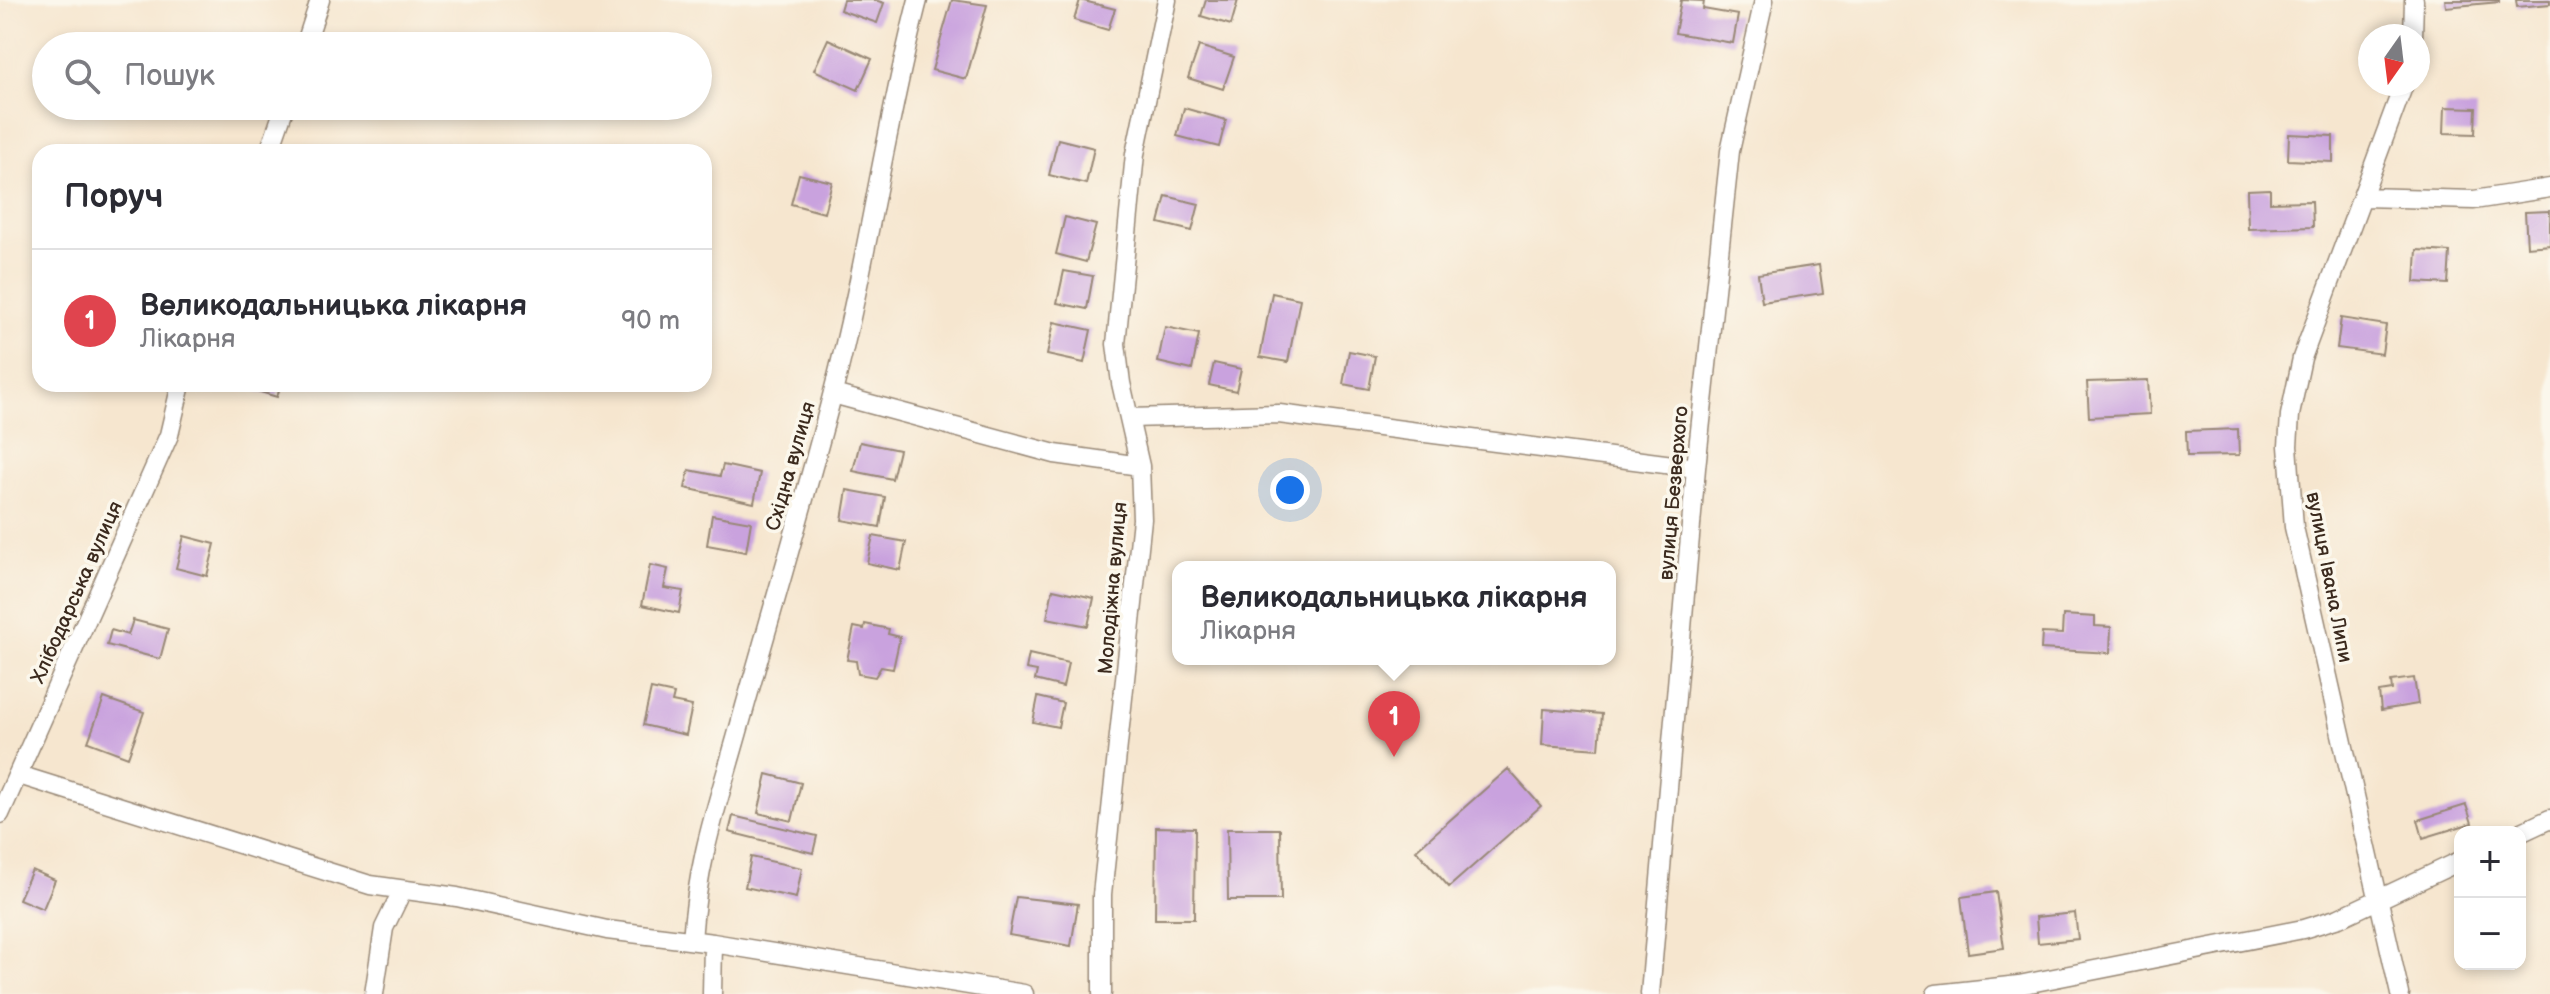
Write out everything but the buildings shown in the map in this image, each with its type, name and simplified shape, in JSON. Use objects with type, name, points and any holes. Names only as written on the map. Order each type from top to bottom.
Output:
[{"type":"street","points":[[310,32],[320,0]]},
{"type":"street","name":"Східна вулиця","points":[[692,940],[698,872],[713,806],[740,727],[833,394],[918,0]]},
{"type":"street","name":"Молодіжна вулиця","points":[[1102,994],[1102,895],[1142,519],[1140,466],[1116,344],[1131,175],[1167,0]]},
{"type":"street","name":"вулиця Безверхого","points":[[1650,994],[1696,468],[1730,151],[1764,0]]},
{"type":"street","points":[[2413,24],[2414,0]]},
{"type":"street","name":"вулиця Івана Липи","points":[[2400,96],[2302,358],[2290,415],[2288,446],[2294,527],[2400,994]]},
{"type":"street","points":[[272,144],[280,120]]},
{"type":"street","points":[[2363,197],[2474,200],[2550,188]]},
{"type":"street","name":"Хлібодарська вулиця","points":[[0,814],[169,435],[178,411],[180,392]]},
{"type":"street","points":[[833,394],[1055,454],[1140,466]]},
{"type":"street","points":[[1130,418],[1279,414],[1696,468]]},
{"type":"street","points":[[19,775],[313,869],[402,891],[457,897],[607,930],[713,943],[1024,994]]},
{"type":"street","points":[[2526,830],[2550,819]]},
{"type":"street","points":[[1936,994],[2020,989],[2303,929],[2339,918],[2454,864]]},
{"type":"street","points":[[374,994],[381,937],[402,891]]},
{"type":"street","points":[[712,994],[713,943]]},
{"type":"place","name":"Великодальницька лікарня","points":[[1394,757]]}]
